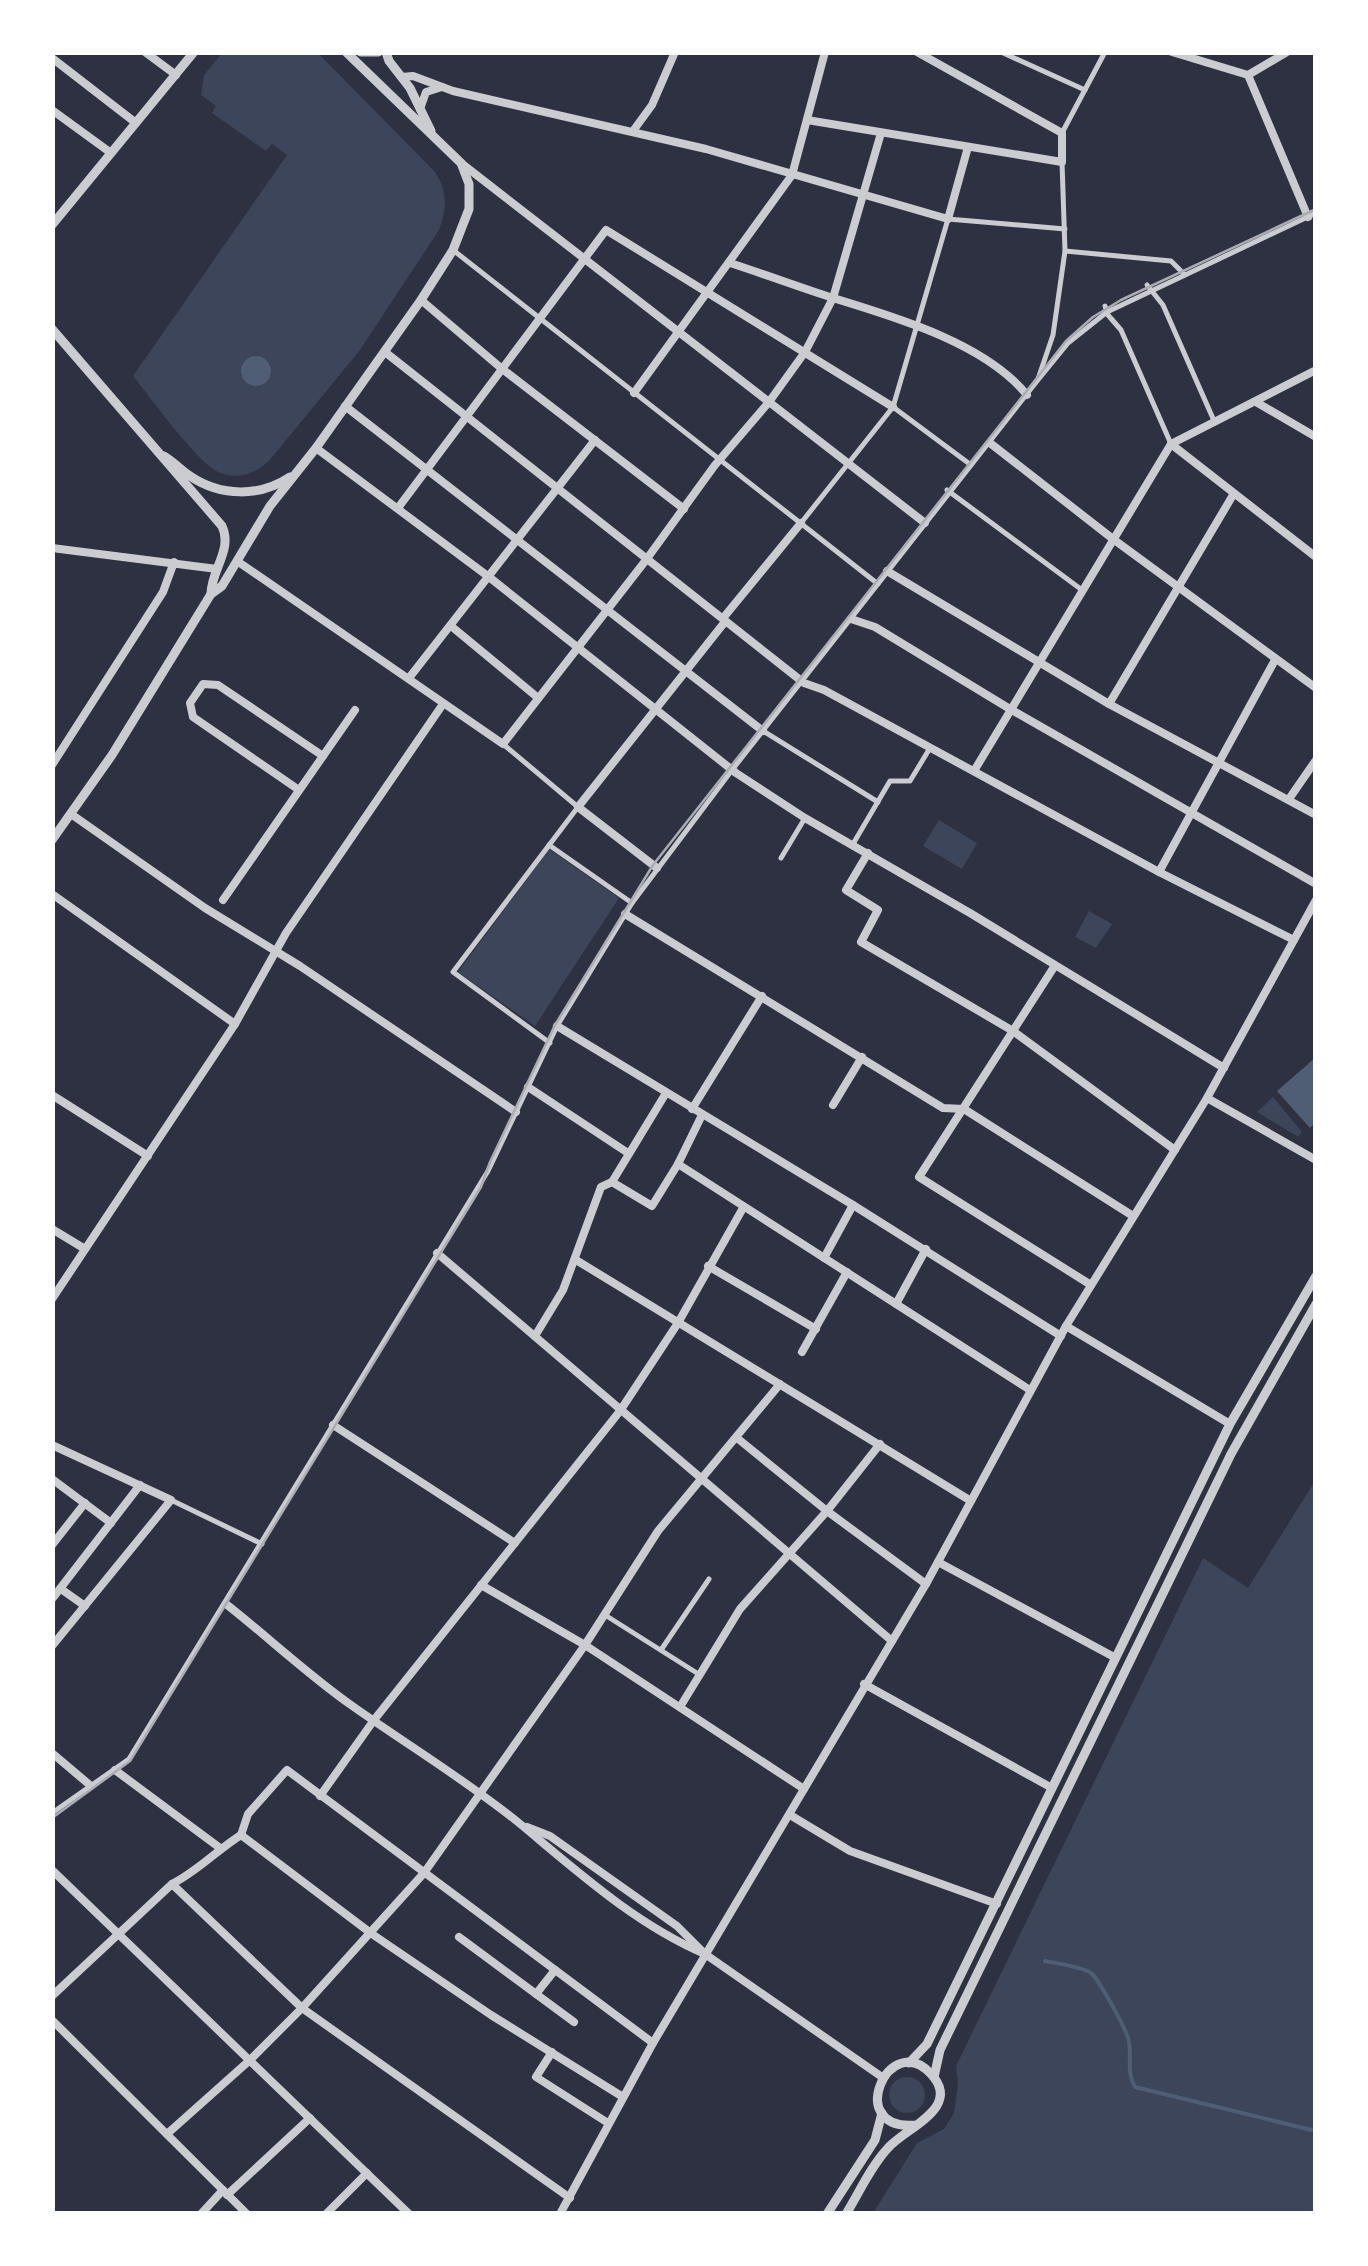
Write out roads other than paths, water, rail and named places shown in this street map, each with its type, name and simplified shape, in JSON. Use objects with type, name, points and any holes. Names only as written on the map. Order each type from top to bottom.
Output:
[{"type":"street","points":[[145,52],[176,75]]},
{"type":"street","points":[[52,225],[194,52]]},
{"type":"street","points":[[346,52],[461,163],[925,523]]},
{"type":"street","points":[[361,52],[378,52]]},
{"type":"street","points":[[386,52],[435,138]]},
{"type":"street","points":[[633,131],[652,105],[676,52]]},
{"type":"street","points":[[634,392],[792,175],[825,52]]},
{"type":"street","points":[[917,52],[1062,133]]},
{"type":"street","points":[[1002,52],[1085,90]]},
{"type":"street","points":[[1037,382],[1053,335],[1064,251],[1062,133],[1105,52]]},
{"type":"street","points":[[1172,52],[1248,74],[1287,52]]},
{"type":"street","points":[[52,58],[136,123]]},
{"type":"street","points":[[52,1813],[129,1759],[488,1171],[557,1026],[632,903],[949,492],[1068,343],[1106,309],[1312,215],[1248,74]]},
{"type":"street","points":[[402,77],[412,76],[442,87],[633,131],[948,219],[1065,229]]},
{"type":"street","points":[[422,114],[420,102],[426,92],[442,87]]},
{"type":"street","points":[[52,110],[111,153]]},
{"type":"street","points":[[807,120],[1062,162]]},
{"type":"street","points":[[503,744],[646,560],[714,465],[723,459],[806,352],[833,298],[881,133]]},
{"type":"street","points":[[550,1043],[452,972],[548,844],[893,407],[968,147]]},
{"type":"street","points":[[52,840],[212,594],[222,586],[270,506],[385,352],[453,250],[470,204],[469,184],[461,163]]},
{"type":"street","points":[[398,508],[606,230],[893,407],[972,465]]},
{"type":"street","points":[[453,250],[878,584]]},
{"type":"street","points":[[1064,251],[1171,261],[1184,274]]},
{"type":"street","points":[[730,263],[917,324],[976,356],[1027,395]]},
{"type":"street","points":[[1148,288],[1162,305],[1215,423]]},
{"type":"street","points":[[420,300],[501,368],[684,509]]},
{"type":"street","points":[[1106,309],[1121,330],[1171,444],[1316,557]]},
{"type":"street","points":[[52,329],[162,454],[192,478],[238,492],[263,491],[298,472]]},
{"type":"street","points":[[385,352],[801,682],[824,690],[1158,872],[1294,940]]},
{"type":"street","points":[[974,770],[1171,444],[1316,370]]},
{"type":"street","points":[[1256,402],[1316,437]]},
{"type":"street","points":[[346,406],[763,731],[878,802]]},
{"type":"street","points":[[409,678],[595,440]]},
{"type":"street","points":[[990,443],[1275,660],[1314,682]]},
{"type":"street","points":[[316,448],[488,577],[734,772],[1224,1068]]},
{"type":"street","points":[[162,454],[224,530],[225,544],[211,584],[212,594]]},
{"type":"street","points":[[949,492],[1082,590]]},
{"type":"street","points":[[1110,704],[1233,495]]},
{"type":"street","points":[[52,548],[218,569]]},
{"type":"street","points":[[237,560],[503,744],[656,868]]},
{"type":"street","points":[[52,765],[163,592],[174,562]]},
{"type":"street","points":[[888,571],[1110,704],[1316,815]]},
{"type":"street","points":[[850,619],[875,627],[1316,884]]},
{"type":"street","points":[[450,626],[537,697]]},
{"type":"street","points":[[1158,872],[1275,660]]},
{"type":"street","points":[[299,790],[193,717],[190,703],[203,684],[218,685],[323,756]]},
{"type":"street","points":[[52,1299],[235,1024],[286,933],[444,704]]},
{"type":"street","points":[[222,900],[354,710]]},
{"type":"street","points":[[853,844],[890,781],[910,781],[930,747]]},
{"type":"street","points":[[1289,799],[1316,760]]},
{"type":"street","points":[[71,814],[205,908],[516,1112]]},
{"type":"street","points":[[781,858],[805,818]]},
{"type":"street","points":[[548,844],[632,903]]},
{"type":"street","points":[[868,852],[846,890],[878,910],[861,942],[1013,1031],[1175,1150]]},
{"type":"street","points":[[52,894],[235,1024]]},
{"type":"street","points":[[560,2214],[653,2042],[926,1584],[1066,1326],[1207,1098],[1316,900]]},
{"type":"street","points":[[625,914],[943,1108],[964,1110],[1134,1216]]},
{"type":"street","points":[[1054,967],[919,1177],[1091,1284]]},
{"type":"street","points":[[692,1110],[762,996]]},
{"type":"street","points":[[557,1026],[1061,1336]]},
{"type":"street","points":[[833,1105],[862,1058]]},
{"type":"street","points":[[528,1087],[628,1153]]},
{"type":"street","points":[[535,1336],[563,1290],[602,1186],[612,1182],[666,1093]]},
{"type":"street","points":[[52,1095],[148,1156]]},
{"type":"street","points":[[1207,1098],[1316,1160]]},
{"type":"street","points":[[612,1182],[652,1206],[702,1115]]},
{"type":"street","points":[[678,1164],[1030,1390]]},
{"type":"street","points":[[824,1258],[853,1205]]},
{"type":"street","points":[[320,1796],[374,1720],[620,1410],[678,1323],[743,1208]]},
{"type":"street","points":[[52,1229],[85,1249]]},
{"type":"street","points":[[896,1304],[926,1250]]},
{"type":"street","points":[[437,1253],[892,1641]]},
{"type":"street","points":[[576,1260],[971,1501]]},
{"type":"street","points":[[708,1266],[816,1328]]},
{"type":"street","points":[[802,1352],[847,1272]]},
{"type":"street","points":[[910,2064],[928,2044],[1230,1424],[1316,1276]]},
{"type":"street","points":[[934,2077],[940,2050],[1231,1454],[1316,1304]]},
{"type":"street","points":[[1066,1326],[1230,1424]]},
{"type":"street","points":[[167,2134],[302,2008],[424,1873],[585,1645],[658,1531],[780,1384]]},
{"type":"street","points":[[333,1425],[515,1543]]},
{"type":"street","points":[[737,1438],[926,1584]]},
{"type":"street","points":[[680,1707],[740,1609],[880,1444]]},
{"type":"street","points":[[52,1445],[262,1544]]},
{"type":"street","points":[[52,1479],[111,1524]]},
{"type":"street","points":[[52,1497],[62,1486]]},
{"type":"street","points":[[52,1599],[140,1486]]},
{"type":"street","points":[[52,1646],[171,1500]]},
{"type":"street","points":[[52,1545],[85,1504]]},
{"type":"street","points":[[938,1562],[1114,1657]]},
{"type":"street","points":[[661,1650],[709,1579]]},
{"type":"street","points":[[482,1584],[585,1645],[804,1789]]},
{"type":"street","points":[[60,1589],[85,1606]]},
{"type":"street","points":[[226,1604],[374,1720],[520,1824],[543,1847],[669,1938],[705,1954]]},
{"type":"street","points":[[605,1615],[700,1675]]},
{"type":"street","points":[[864,1684],[1052,1788]]},
{"type":"street","points":[[52,1753],[91,1786]]},
{"type":"street","points":[[116,1770],[220,1848]]},
{"type":"street","points":[[52,1996],[172,1884],[192,1874],[241,1835],[248,1814],[287,1770],[653,2042]]},
{"type":"street","points":[[790,1815],[850,1851],[996,1904]]},
{"type":"street","points":[[520,1824],[550,1836],[676,1926],[705,1954],[882,2077]]},
{"type":"street","points":[[241,1835],[372,1934],[623,2096]]},
{"type":"street","points":[[52,1870],[409,2214]]},
{"type":"street","points":[[172,1884],[302,2008],[570,2198]]},
{"type":"street","points":[[459,1937],[574,2022]]},
{"type":"street","points":[[536,1994],[555,1970]]},
{"type":"street","points":[[52,2020],[246,2214]]},
{"type":"street","points":[[552,2052],[536,2077],[608,2123]]},
{"type":"street","points":[[846,2214],[888,2148],[925,2121],[938,2106],[938,2086],[928,2070],[910,2064],[890,2069],[882,2077],[876,2095],[882,2112],[897,2124],[916,2125]]},
{"type":"street","points":[[827,2214],[875,2140],[882,2112]]},
{"type":"street","points":[[201,2214],[310,2118]]},
{"type":"street","points":[[326,2214],[367,2173]]},
{"type":"waterway","points":[[1045,1961],[1081,1969],[1095,1977],[1127,2036],[1135,2087],[1316,2131]]},
{"type":"tram line","points":[[52,1818],[130,1761],[481,1187],[555,1025],[653,865],[1066,341],[1093,317],[1121,300],[1316,209]]}]
